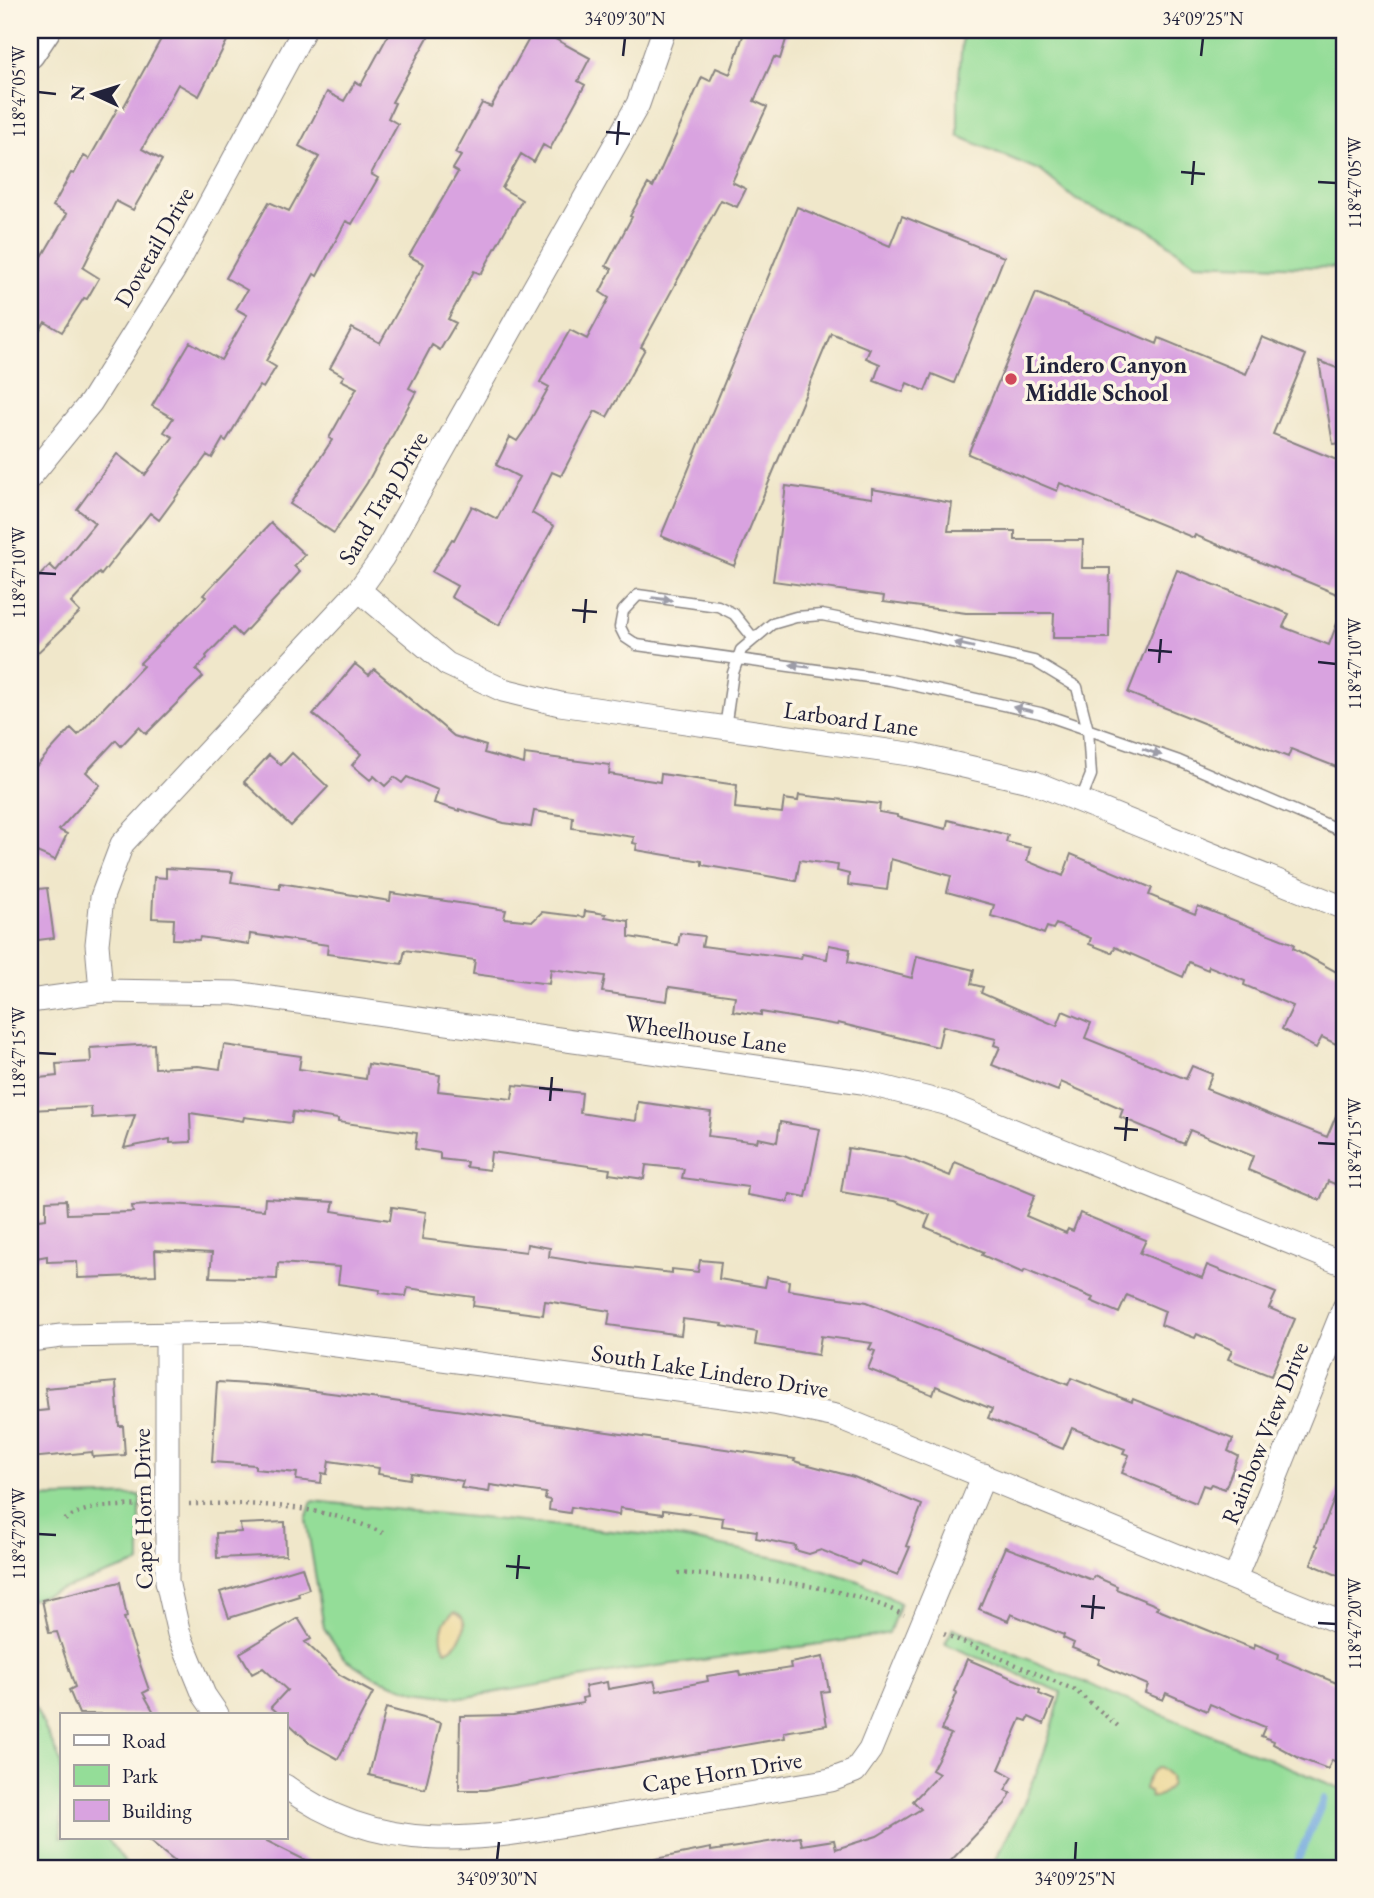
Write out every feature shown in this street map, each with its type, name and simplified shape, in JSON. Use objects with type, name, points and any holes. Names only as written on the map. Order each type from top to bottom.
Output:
[{"type":"street","points":[[30,54],[46,30]]},
{"type":"street","name":"Dovetail Drive","points":[[30,477],[91,402],[174,270],[304,30]]},
{"type":"street","name":"Sand Trap Drive","points":[[101,991],[97,944],[102,897],[122,844],[359,590],[382,558],[638,103],[664,30]]},
{"type":"street","name":"Larboard Lane","points":[[359,590],[447,664],[503,690],[560,704],[916,755],[1033,782],[1344,908]]},
{"type":"street","name":"Wheelhouse Lane","points":[[30,1000],[101,991],[235,993],[862,1082],[945,1103],[1344,1264]]},
{"type":"street","name":"Rainbow View Drive","points":[[1235,1578],[1344,1308]]},
{"type":"street","name":"South Lake Lindero Drive","points":[[30,1340],[61,1336],[245,1333],[774,1403],[836,1416],[1344,1624]]},
{"type":"street","name":"Cape Horn Drive","points":[[167,1335],[167,1581],[179,1634],[204,1695],[217,1713]]},
{"type":"street","name":"Cape Horn Drive","points":[[287,1787],[339,1819],[381,1832],[430,1839],[506,1835],[831,1780],[855,1771],[870,1750],[984,1475]]},
{"type":"lane","points":[[754,639],[734,614],[718,607],[638,595],[623,611],[620,626],[625,637],[637,645],[738,657],[946,691],[1040,713],[1179,761],[1344,832]]},
{"type":"lane","points":[[725,728],[733,673],[741,650],[772,624],[796,617],[822,615],[921,635],[1034,661],[1077,687],[1088,730],[1091,775],[1080,802]]},
{"type":"path","points":[[65,1520],[90,1508],[254,1503],[305,1508],[354,1520],[383,1533]]},
{"type":"green space","points":[[963,30],[1344,30],[1344,268],[1195,263],[1145,227],[1076,200],[1041,171],[958,136],[958,89]]},
{"type":"green space","points":[[140,1495],[140,1563],[30,1600],[30,1498]]},
{"type":"green space","points":[[312,1501],[681,1538],[793,1560],[861,1582],[900,1603],[889,1633],[871,1637],[621,1671],[462,1698],[416,1692],[374,1677],[344,1658],[324,1628],[306,1519]]},
{"type":"green space","points":[[953,1628],[1344,1790],[1344,1868],[990,1868],[1033,1783],[1061,1692],[945,1644]]},
{"type":"green space","points":[[30,1696],[60,1760],[60,1839],[107,1839],[129,1868],[30,1868]]},
{"type":"sand","points":[[455,1612],[464,1621],[463,1633],[456,1644],[446,1651],[442,1629],[450,1615]]},
{"type":"sand","points":[[1160,1767],[1170,1776],[1171,1784],[1159,1796],[1150,1797],[1149,1792],[1144,1790],[1145,1785],[1153,1771]]},
{"type":"building","points":[[166,30],[208,30],[227,41],[199,96],[178,84],[142,149],[162,160],[133,210],[116,201],[83,268],[99,278],[87,299],[84,298],[62,332],[45,322],[30,347],[30,277],[67,214],[53,206],[71,173],[74,174],[84,156],[89,159],[119,106],[123,108]]},
{"type":"building","points":[[391,30],[432,30],[392,102],[395,103],[388,118],[398,124],[371,174],[378,178],[352,224],[346,221],[317,276],[314,274],[266,361],[276,367],[263,388],[259,386],[226,441],[223,439],[212,458],[207,455],[159,520],[150,513],[101,575],[99,573],[71,603],[80,612],[30,660],[30,586],[50,565],[56,571],[95,523],[77,509],[117,454],[145,475],[173,437],[164,432],[173,418],[152,406],[190,342],[221,360],[247,315],[236,309],[247,290],[226,278],[269,202],[289,211],[319,157],[299,146],[327,92],[344,101],[355,82],[361,85]]},
{"type":"building","points":[[534,30],[539,30],[590,58],[578,81],[585,85],[550,149],[543,145],[534,162],[521,154],[502,188],[522,200],[481,274],[474,271],[448,319],[456,323],[440,350],[432,345],[409,388],[416,392],[367,483],[334,533],[290,504],[332,440],[329,438],[357,388],[341,380],[344,376],[330,368],[352,328],[380,343],[424,264],[409,256],[458,172],[453,169],[461,156],[455,153],[482,103],[491,107]]},
{"type":"building","points":[[745,30],[789,30],[780,59],[774,57],[754,101],[767,107],[732,182],[746,189],[737,207],[721,200],[641,347],[645,349],[607,417],[595,411],[561,476],[552,472],[532,513],[554,526],[499,625],[451,597],[457,586],[432,572],[452,539],[454,540],[472,506],[497,519],[519,477],[496,465],[510,437],[517,441],[549,387],[540,382],[570,330],[587,339],[609,298],[600,292],[612,269],[606,266],[632,217],[630,216],[648,184],[653,187],[702,77],[710,81],[716,68],[730,74]]},
{"type":"building","points":[[797,207],[890,246],[902,216],[1004,257],[954,383],[932,374],[925,391],[907,383],[903,392],[874,381],[880,364],[866,358],[870,349],[831,333],[734,566],[661,536]]},
{"type":"building","points":[[1036,293],[1157,344],[1159,338],[1246,374],[1262,337],[1306,355],[1273,434],[1344,463],[1344,597],[1060,483],[1057,491],[968,454]]},
{"type":"building","points":[[1319,361],[1344,371],[1344,443],[1333,444]]},
{"type":"building","points":[[786,486],[872,498],[872,489],[952,503],[948,531],[1015,531],[1015,540],[1083,540],[1082,568],[1110,568],[1109,638],[1053,638],[1054,613],[966,613],[883,602],[884,596],[773,581]]},
{"type":"building","points":[[271,523],[305,555],[294,566],[300,572],[241,636],[233,628],[206,656],[196,670],[203,677],[146,734],[139,727],[121,746],[116,740],[86,772],[100,785],[59,830],[67,834],[55,860],[30,849],[30,773],[71,728],[78,735],[143,666],[140,663],[206,597],[203,595]]},
{"type":"building","points":[[1177,570],[1289,614],[1283,627],[1329,645],[1342,610],[1344,611],[1344,770],[1291,749],[1288,757],[1128,693]]},
{"type":"building","points":[[355,664],[369,675],[374,669],[454,736],[486,746],[484,753],[524,764],[525,754],[610,765],[609,774],[660,782],[661,774],[737,785],[735,808],[782,813],[784,799],[798,801],[799,795],[880,804],[879,812],[946,829],[948,820],[1008,835],[1006,842],[1030,848],[1027,861],[1063,876],[1071,854],[1152,888],[1149,895],[1195,914],[1198,906],[1294,944],[1293,948],[1344,976],[1344,1048],[1322,1037],[1316,1048],[1282,1029],[1293,1006],[1244,985],[1245,981],[1209,966],[1208,970],[1189,962],[1183,977],[1115,947],[1112,953],[1089,944],[1091,938],[1056,924],[1053,929],[1047,927],[1044,934],[991,916],[994,905],[947,892],[951,876],[891,859],[887,890],[848,885],[849,874],[837,871],[838,865],[800,860],[796,881],[702,865],[702,861],[636,850],[634,837],[572,828],[573,817],[534,811],[531,827],[459,811],[434,803],[438,790],[407,777],[402,783],[394,777],[385,786],[374,776],[370,780],[352,765],[361,754],[313,714]]},
{"type":"building","points":[[292,753],[328,787],[291,826],[244,782],[269,755],[281,765]]},
{"type":"building","points":[[166,868],[233,872],[231,882],[280,889],[280,883],[390,901],[391,893],[439,900],[506,910],[504,918],[533,921],[542,912],[584,917],[585,911],[606,914],[605,917],[629,921],[629,937],[678,945],[680,933],[704,936],[702,946],[801,959],[802,954],[827,959],[829,945],[850,949],[848,962],[912,978],[917,956],[974,970],[971,984],[983,987],[981,993],[1057,1026],[1063,1011],[1091,1023],[1085,1038],[1186,1079],[1192,1066],[1212,1074],[1206,1089],[1327,1137],[1344,1097],[1344,1188],[1328,1181],[1320,1200],[1248,1170],[1253,1156],[1190,1130],[1184,1144],[1120,1117],[1123,1109],[1061,1082],[1058,1091],[992,1065],[1000,1047],[994,1045],[996,1039],[943,1026],[938,1047],[838,1023],[837,1025],[761,1012],[761,1015],[733,1011],[735,996],[669,987],[667,1001],[602,992],[605,976],[551,969],[549,984],[473,974],[475,960],[405,950],[402,964],[327,954],[328,945],[250,934],[249,944],[200,937],[199,940],[173,939],[174,919],[152,918],[154,877],[166,878]]},
{"type":"building","points":[[47,888],[54,938],[30,941],[30,890]]},
{"type":"building","points":[[154,1044],[155,1068],[198,1066],[220,1069],[224,1045],[301,1056],[299,1069],[366,1079],[368,1064],[440,1075],[438,1091],[512,1099],[514,1085],[582,1093],[580,1113],[605,1117],[636,1121],[638,1102],[711,1112],[708,1136],[757,1142],[758,1138],[777,1142],[780,1122],[820,1129],[806,1197],[790,1194],[788,1202],[747,1195],[748,1187],[682,1178],[684,1169],[646,1165],[644,1179],[609,1174],[610,1169],[491,1152],[489,1170],[466,1167],[467,1162],[440,1159],[440,1153],[415,1149],[417,1133],[338,1122],[338,1119],[293,1112],[291,1123],[244,1117],[243,1121],[190,1113],[191,1142],[170,1143],[170,1139],[124,1148],[135,1115],[92,1118],[91,1107],[30,1110],[30,1079],[57,1076],[56,1064],[91,1062],[90,1048]]},
{"type":"building","points":[[848,1148],[904,1157],[950,1176],[955,1162],[1035,1195],[1026,1216],[1066,1233],[1068,1229],[1073,1231],[1080,1213],[1146,1240],[1140,1253],[1202,1278],[1207,1265],[1276,1293],[1269,1308],[1295,1319],[1271,1376],[1228,1359],[1232,1350],[1197,1334],[1195,1338],[1161,1325],[1165,1311],[1127,1295],[1119,1313],[1091,1301],[1093,1298],[1025,1270],[1023,1273],[982,1255],[984,1252],[925,1227],[930,1215],[894,1201],[841,1192]]},
{"type":"building","points":[[265,1198],[334,1202],[332,1211],[390,1220],[392,1207],[426,1212],[422,1239],[526,1252],[527,1244],[550,1248],[549,1257],[594,1264],[672,1273],[672,1269],[698,1272],[700,1260],[721,1262],[719,1279],[765,1287],[767,1277],[789,1281],[788,1290],[867,1302],[1068,1385],[1071,1378],[1132,1402],[1133,1399],[1233,1439],[1228,1451],[1238,1456],[1225,1489],[1211,1484],[1209,1487],[1203,1485],[1196,1503],[1122,1473],[1129,1455],[1123,1453],[1125,1449],[1072,1428],[1063,1449],[988,1418],[992,1409],[936,1386],[933,1395],[868,1369],[875,1351],[869,1349],[872,1343],[821,1336],[818,1355],[755,1345],[757,1332],[722,1326],[723,1324],[683,1319],[681,1335],[608,1325],[610,1311],[545,1301],[543,1315],[473,1306],[474,1297],[408,1288],[406,1296],[379,1293],[380,1290],[338,1284],[340,1267],[278,1263],[277,1279],[210,1277],[212,1253],[155,1250],[156,1275],[110,1277],[78,1278],[77,1261],[47,1262],[47,1256],[30,1259],[30,1221],[46,1219],[46,1201],[66,1200],[67,1214],[133,1212],[132,1206],[171,1204],[264,1210]]},
{"type":"building","points":[[116,1382],[119,1426],[123,1426],[125,1455],[93,1457],[92,1452],[30,1458],[30,1412],[48,1410],[45,1388]]},
{"type":"building","points":[[217,1382],[266,1385],[379,1399],[795,1459],[794,1461],[854,1477],[922,1505],[906,1546],[910,1547],[898,1575],[861,1561],[859,1565],[821,1550],[809,1554],[795,1550],[796,1546],[756,1538],[757,1531],[722,1526],[723,1518],[663,1510],[663,1514],[620,1508],[619,1515],[571,1507],[570,1513],[549,1510],[550,1500],[545,1499],[546,1493],[490,1485],[489,1492],[461,1488],[463,1481],[411,1473],[410,1479],[378,1474],[379,1468],[329,1461],[327,1474],[322,1473],[321,1483],[296,1480],[297,1473],[255,1469],[255,1465],[212,1462]]},
{"type":"building","points":[[1344,1477],[1344,1578],[1311,1564]]},
{"type":"building","points":[[285,1522],[286,1555],[217,1558],[216,1533],[241,1532],[240,1524]]},
{"type":"building","points":[[1005,1547],[1092,1580],[1094,1576],[1117,1586],[1116,1589],[1158,1606],[1156,1609],[1254,1649],[1255,1644],[1279,1654],[1278,1659],[1344,1686],[1344,1765],[1332,1760],[1328,1769],[1301,1759],[1273,1744],[1274,1741],[1261,1736],[1265,1727],[1210,1704],[1207,1711],[1166,1693],[1163,1700],[1145,1693],[1148,1685],[1098,1664],[1100,1659],[1072,1648],[1074,1643],[1063,1638],[1064,1635],[1011,1614],[1008,1621],[979,1609]]},
{"type":"building","points":[[302,1567],[309,1589],[298,1593],[299,1596],[229,1618],[220,1592]]},
{"type":"building","points":[[120,1582],[127,1617],[124,1618],[149,1690],[143,1693],[154,1713],[79,1713],[69,1690],[75,1687],[57,1632],[49,1633],[42,1600]]},
{"type":"building","points":[[298,1618],[311,1639],[305,1642],[340,1675],[373,1693],[338,1759],[311,1744],[287,1722],[287,1713],[278,1713],[271,1707],[287,1690],[263,1668],[252,1674],[240,1653]]},
{"type":"building","points":[[823,1657],[829,1691],[821,1692],[827,1725],[784,1732],[785,1738],[485,1790],[459,1790],[460,1716],[513,1715],[583,1703],[582,1698],[587,1697],[585,1686],[607,1682],[608,1689],[654,1681],[657,1691],[708,1681],[707,1676],[739,1671],[740,1676],[791,1668],[790,1663]]},
{"type":"building","points":[[967,1659],[1040,1690],[1039,1694],[1054,1700],[1044,1724],[1029,1717],[1027,1721],[1021,1719],[999,1769],[1013,1777],[1005,1790],[1011,1793],[1005,1804],[944,1868],[656,1868],[655,1859],[711,1848],[711,1851],[800,1837],[802,1845],[834,1840],[836,1849],[877,1836],[921,1809],[913,1801],[939,1774],[932,1770],[951,1734],[941,1730],[957,1693],[954,1691]]},
{"type":"building","points":[[386,1708],[441,1723],[425,1789],[369,1775]]},
{"type":"building","points":[[147,1839],[263,1839],[321,1868],[183,1868]]},
{"type":"waterway","points":[[1294,1868],[1324,1799]]},
{"type":"place","name":"Lindero Canyon Middle School","points":[[1011,379]]}]
